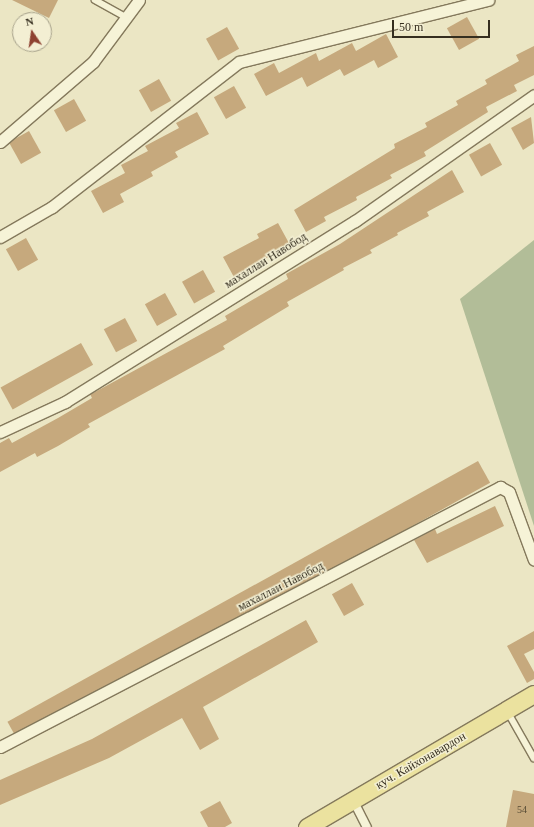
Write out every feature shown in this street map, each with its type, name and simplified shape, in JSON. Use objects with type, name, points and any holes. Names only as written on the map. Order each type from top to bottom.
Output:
[{"type":"main road","name":"куч. Кайхонавардон","points":[[307,827],[534,694]]},
{"type":"street","points":[[0,142],[93,62],[139,0]]},
{"type":"street","points":[[0,237],[52,207],[239,62],[488,0]]},
{"type":"street","name":"махаллаи Навобод","points":[[0,432],[66,402],[355,221],[534,95]]},
{"type":"street","name":"махаллаи Навобод","points":[[0,747],[500,487],[509,492],[534,560]]},
{"type":"street","points":[[353,800],[367,827]]},
{"type":"lane","points":[[95,0],[126,17]]},
{"type":"lane","points":[[507,710],[534,758]]},
{"type":"green space","points":[[534,240],[534,526],[460,299]]},
{"type":"building","points":[[12,0],[58,0],[52,12],[37,12]]},
{"type":"building","points":[[467,17],[479,39],[459,50],[447,28]]},
{"type":"building","points":[[227,27],[239,49],[218,61],[206,39]]},
{"type":"building","points":[[386,34],[398,57],[378,68],[374,60],[344,76],[340,69],[307,87],[302,77],[266,96],[254,74],[274,63],[279,73],[316,53],[319,61],[352,43],[356,51]]},
{"type":"building","points":[[534,46],[534,75],[514,85],[517,91],[486,107],[488,112],[424,152],[426,156],[390,175],[392,178],[356,197],[357,200],[324,217],[326,221],[306,232],[294,210],[395,148],[394,144],[427,127],[425,123],[458,105],[456,101],[487,84],[485,80],[519,61],[516,55]]},
{"type":"building","points":[[159,79],[171,101],[151,112],[139,90]]},
{"type":"building","points":[[234,86],[246,108],[226,119],[214,97]]},
{"type":"building","points":[[74,99],[86,121],[66,132],[54,110]]},
{"type":"building","points":[[197,112],[209,134],[175,152],[178,157],[151,172],[153,176],[120,194],[124,202],[103,213],[91,191],[125,173],[121,165],[148,151],[145,146],[179,128],[176,123]]},
{"type":"building","points":[[531,117],[534,143],[523,150],[511,128]]},
{"type":"building","points":[[29,131],[41,153],[21,164],[9,142]]},
{"type":"building","points":[[490,143],[502,165],[481,177],[469,155]]},
{"type":"building","points":[[452,170],[464,192],[427,212],[429,216],[397,233],[398,235],[370,250],[372,253],[343,268],[344,270],[287,302],[289,306],[223,346],[225,349],[88,424],[90,427],[58,446],[37,457],[35,453],[0,472],[0,443],[9,438],[12,443],[92,398],[90,394],[227,320],[225,316],[288,279],[286,274],[340,244]]},
{"type":"building","points":[[278,223],[290,245],[254,265],[255,268],[235,279],[223,257],[259,238],[257,234]]},
{"type":"building","points":[[26,238],[38,260],[18,271],[6,249]]},
{"type":"building","points":[[203,270],[215,292],[194,304],[182,282]]},
{"type":"building","points":[[165,293],[177,315],[157,326],[145,304]]},
{"type":"building","points":[[125,318],[137,341],[116,352],[104,329]]},
{"type":"building","points":[[81,343],[93,365],[13,409],[1,388]]},
{"type":"building","points":[[478,461],[490,483],[20,744],[7,722]]},
{"type":"building","points":[[495,506],[504,526],[427,563],[414,540],[435,529],[437,534]]},
{"type":"building","points":[[352,583],[364,605],[344,616],[332,594]]},
{"type":"building","points":[[306,620],[318,642],[203,707],[219,739],[200,750],[182,718],[109,758],[0,805],[0,780],[92,739]]},
{"type":"building","points":[[534,631],[534,649],[524,654],[534,672],[534,679],[527,683],[507,646]]},
{"type":"building","points":[[513,790],[534,794],[534,827],[506,827]]},
{"type":"building","points":[[220,801],[232,823],[225,827],[208,827],[200,812]]}]
